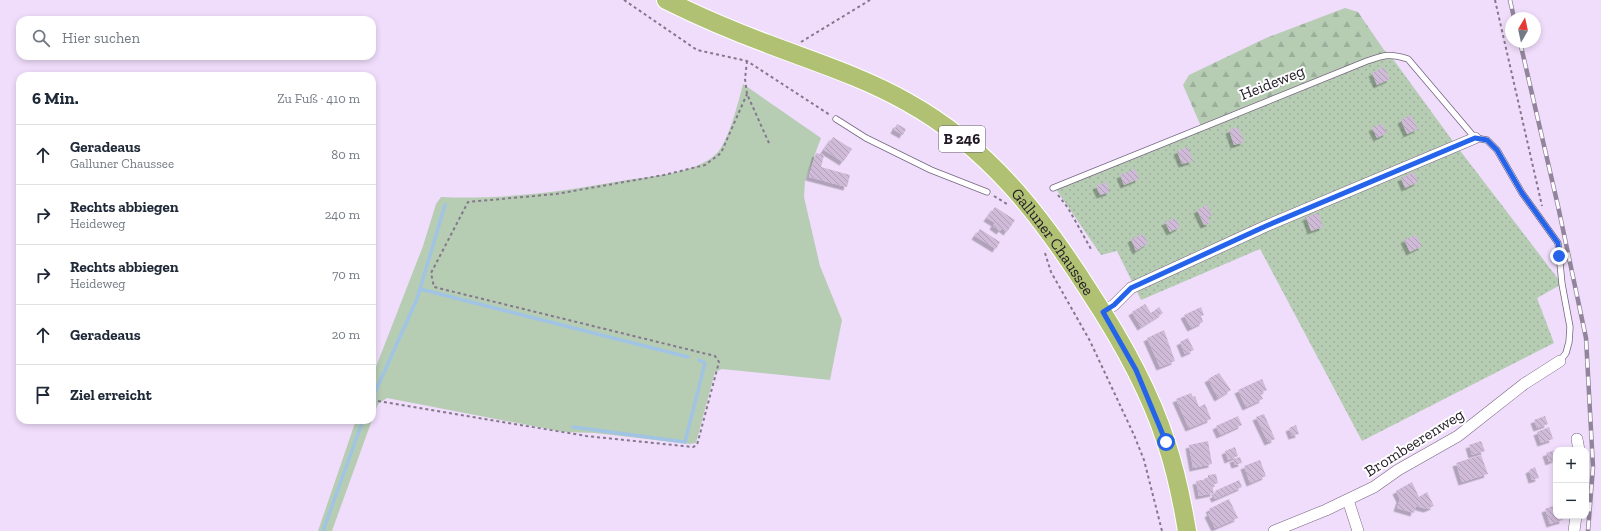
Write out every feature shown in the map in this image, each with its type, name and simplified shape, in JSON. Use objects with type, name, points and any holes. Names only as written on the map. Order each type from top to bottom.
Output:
[{"type":"main road","name":"B 246","points":[[666,0],[705,20],[792,53]]},
{"type":"main road","name":"Galluner Chaussee","points":[[792,53],[850,75],[909,103],[960,137],[1010,182],[1030,206],[1063,250],[1103,312],[1136,370],[1166,442],[1177,480],[1187,531]]},
{"type":"street","points":[[1103,312],[1114,305],[1131,288],[1266,226],[1475,138]]},
{"type":"street","name":"Brombeerenweg","points":[[1274,531],[1348,500],[1374,487],[1398,470],[1458,436],[1524,384],[1560,360]]},
{"type":"street","points":[[1577,439],[1578,447]]},
{"type":"street","points":[[1348,500],[1358,531]]},
{"type":"street","points":[[1574,531],[1576,519]]},
{"type":"lane","name":"Heideweg","points":[[1053,188],[1386,54],[1397,55],[1408,59],[1475,138],[1487,140],[1497,150],[1522,193],[1558,243],[1561,276],[1570,327],[1569,342],[1566,353],[1560,360]]},
{"type":"lane","points":[[836,119],[866,138],[931,170],[987,192]]},
{"type":"path","points":[[624,0],[697,50],[747,61],[836,119]]},
{"type":"path","points":[[792,53],[794,46],[798,43],[870,0]]},
{"type":"path","points":[[1495,0],[1546,226]]},
{"type":"path","points":[[747,61],[746,79],[748,94],[769,143]]},
{"type":"path","points":[[378,400],[586,436],[693,448],[697,445],[719,362],[715,356],[434,287],[431,273],[468,202],[556,194],[664,175],[705,165],[721,153],[748,94]]},
{"type":"path","points":[[1053,188],[1068,208],[1091,249]]},
{"type":"path","points":[[987,192],[1010,206]]},
{"type":"path","points":[[1045,251],[1051,272],[1090,341],[1134,435],[1144,460],[1162,531]]},
{"type":"green space","points":[[1345,8],[1358,12],[1384,50],[1390,55],[1203,131],[1183,85],[1189,75],[1266,38]]},
{"type":"green space","points":[[1390,55],[1452,140],[1562,284],[1537,298],[1554,343],[1362,441],[1260,249],[1141,300],[1117,251],[1101,255],[1056,189]]},
{"type":"green space","points":[[743,84],[821,138],[805,181],[804,197],[820,266],[842,320],[830,380],[722,369],[715,372],[696,443],[690,444],[595,433],[564,432],[387,398],[378,404],[376,409],[376,367],[423,246],[436,204],[441,197],[465,198],[534,194],[581,188],[686,170],[708,160],[720,149],[729,132]]},
{"type":"green space","points":[[355,424],[371,424],[332,531],[318,531]]},
{"type":"building","points":[[1384,67],[1390,79],[1377,85],[1372,73]]},
{"type":"building","points":[[1411,115],[1418,129],[1407,134],[1401,120]]},
{"type":"building","points":[[897,124],[906,129],[903,135],[894,130]]},
{"type":"building","points":[[1382,124],[1387,133],[1377,138],[1372,128]]},
{"type":"building","points":[[1238,127],[1244,142],[1234,145],[1229,130]]},
{"type":"building","points":[[833,137],[852,149],[843,162],[824,150]]},
{"type":"building","points":[[1188,147],[1193,161],[1182,164],[1177,151]]},
{"type":"building","points":[[816,153],[824,155],[821,167],[850,175],[847,187],[809,177]]},
{"type":"building","points":[[1135,169],[1139,179],[1124,185],[1120,175]]},
{"type":"building","points":[[1414,172],[1418,182],[1405,188],[1401,178]]},
{"type":"building","points":[[1106,182],[1110,192],[1100,195],[1096,186]]},
{"type":"building","points":[[1207,205],[1212,215],[1208,217],[1210,223],[1204,225],[1197,210]]},
{"type":"building","points":[[995,207],[1015,220],[1007,232],[1002,228],[1000,231],[993,226],[995,223],[987,218]]},
{"type":"building","points":[[1318,213],[1323,227],[1311,231],[1306,217]]},
{"type":"building","points":[[1175,218],[1180,227],[1170,232],[1165,222]]},
{"type":"building","points":[[980,229],[1000,242],[996,249],[975,236]]},
{"type":"building","points":[[1143,234],[1148,243],[1136,251],[1131,239]]},
{"type":"building","points":[[1416,235],[1422,246],[1410,252],[1404,240]]},
{"type":"building","points":[[1145,304],[1151,313],[1159,307],[1163,313],[1141,327],[1132,312]]},
{"type":"building","points":[[1201,307],[1204,315],[1201,316],[1203,322],[1191,328],[1184,315]]},
{"type":"building","points":[[1164,330],[1175,361],[1160,367],[1147,338]]},
{"type":"building","points":[[1188,338],[1194,350],[1185,354],[1180,342]]},
{"type":"building","points":[[1219,373],[1231,390],[1218,398],[1208,379]]},
{"type":"building","points":[[1262,379],[1267,390],[1260,393],[1263,399],[1246,407],[1238,390]]},
{"type":"building","points":[[1191,393],[1193,397],[1195,396],[1199,407],[1205,404],[1211,419],[1189,428],[1176,399]]},
{"type":"building","points":[[1264,414],[1275,439],[1268,442],[1256,417]]},
{"type":"building","points":[[1238,416],[1242,425],[1220,435],[1216,426]]},
{"type":"building","points":[[1545,416],[1548,424],[1537,428],[1534,420]]},
{"type":"building","points":[[1296,425],[1299,434],[1292,436],[1289,428]]},
{"type":"building","points":[[1549,427],[1553,439],[1541,443],[1537,432]]},
{"type":"building","points":[[1208,441],[1212,464],[1193,468],[1189,445]]},
{"type":"building","points":[[1481,441],[1485,451],[1472,455],[1469,445]]},
{"type":"building","points":[[1235,447],[1238,456],[1228,460],[1225,451]]},
{"type":"building","points":[[1553,451],[1553,460],[1549,462],[1546,453]]},
{"type":"building","points":[[1481,455],[1488,474],[1462,482],[1456,463]]},
{"type":"building","points":[[1240,457],[1242,463],[1235,465],[1233,459]]},
{"type":"building","points":[[1260,460],[1266,476],[1250,483],[1244,466]]},
{"type":"building","points":[[1535,467],[1539,478],[1532,480],[1529,470]]},
{"type":"building","points":[[1216,474],[1218,483],[1212,485],[1214,493],[1199,496],[1196,481],[1208,479],[1208,475]]},
{"type":"building","points":[[1239,480],[1242,487],[1215,499],[1213,495],[1216,494],[1215,491]]},
{"type":"building","points":[[1412,482],[1419,497],[1427,492],[1434,506],[1427,509],[1416,506],[1414,513],[1397,508],[1400,499],[1396,491]]},
{"type":"building","points":[[1229,499],[1238,518],[1215,528],[1208,514],[1211,512],[1209,509]]},
{"type":"building","points":[[1553,506],[1553,519],[1563,520],[1550,524],[1545,509]]},
{"type":"waterway","points":[[376,390],[417,299],[445,205]]},
{"type":"waterway","points":[[420,289],[688,357]]},
{"type":"waterway","points":[[573,427],[685,442],[705,363],[699,360]]},
{"type":"waterway","points":[[323,531],[362,424]]},
{"type":"railway","points":[[1510,0],[1513,12]]},
{"type":"railway","points":[[1521,48],[1558,206],[1586,338],[1593,467],[1588,531]]},
{"type":"route","points":[[1166,442],[1136,370],[1103,312],[1114,305],[1131,288],[1266,226],[1475,138],[1487,140],[1497,150],[1522,193],[1558,243],[1559,256]]}]
